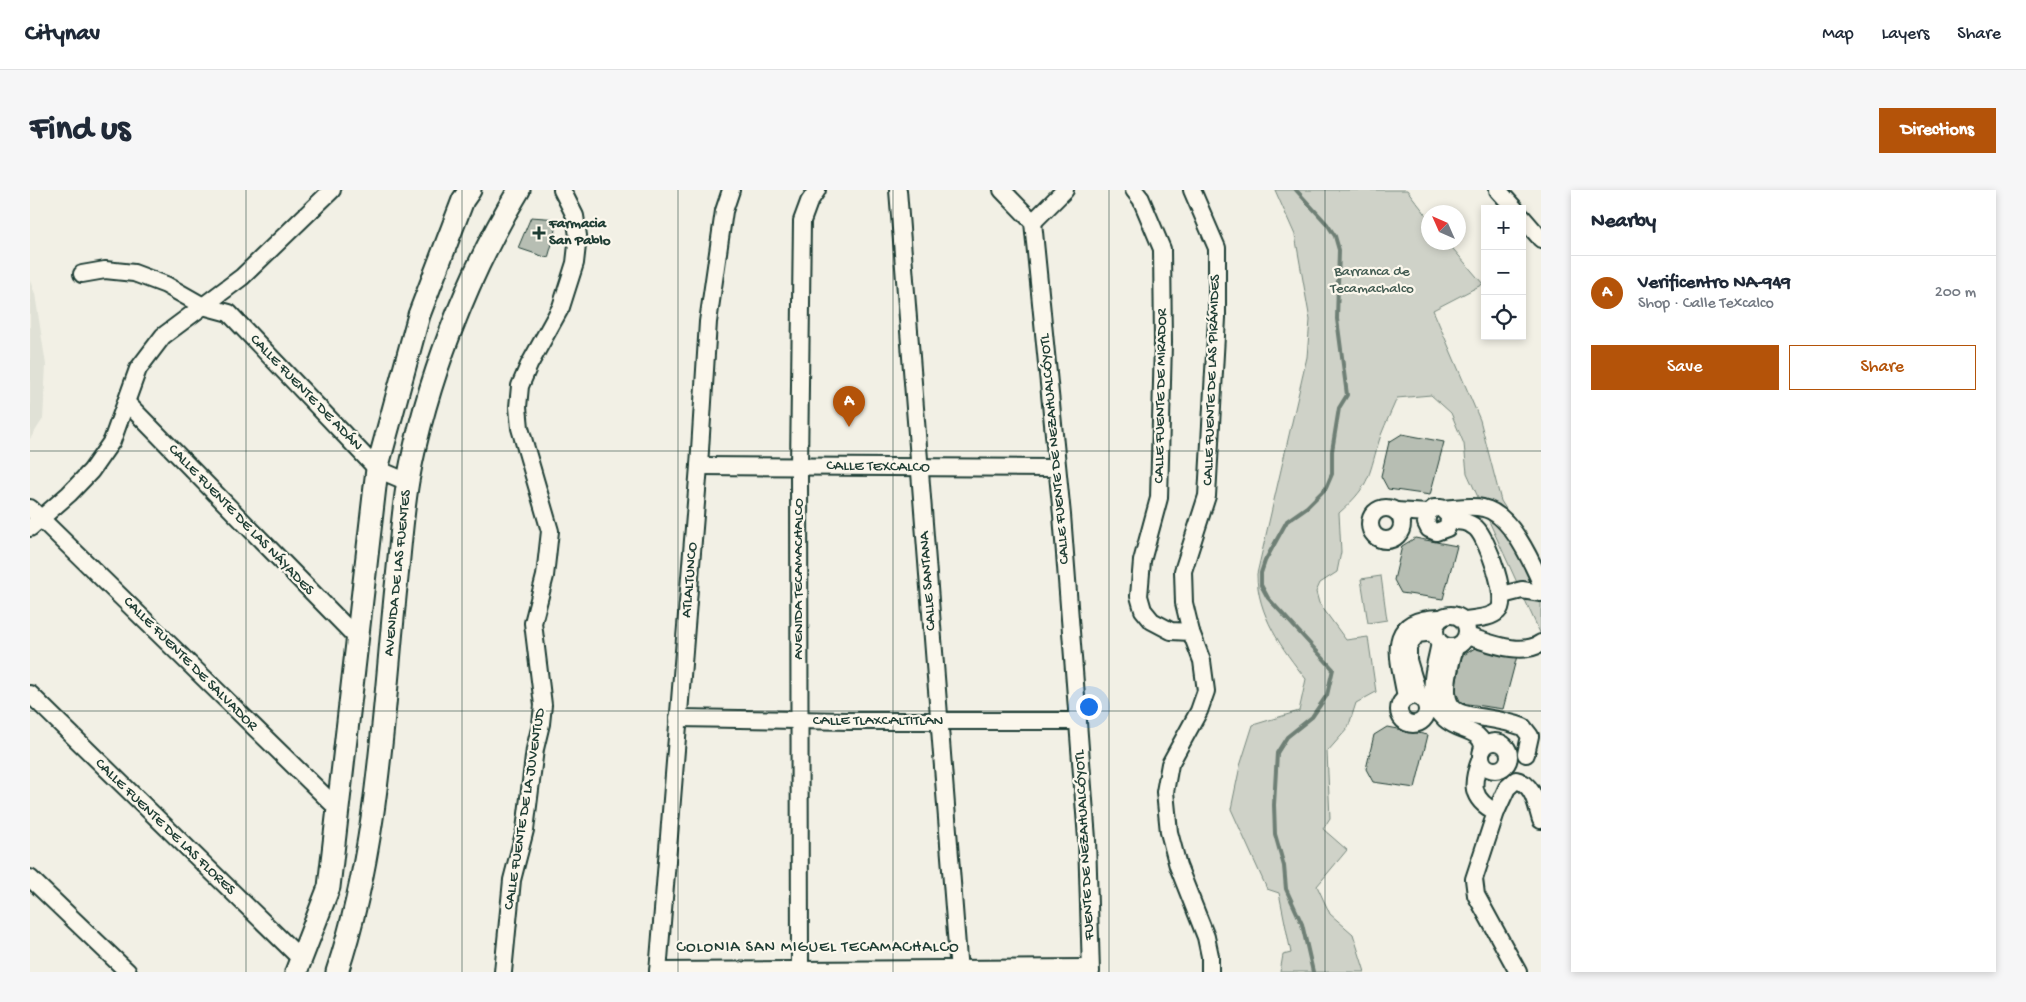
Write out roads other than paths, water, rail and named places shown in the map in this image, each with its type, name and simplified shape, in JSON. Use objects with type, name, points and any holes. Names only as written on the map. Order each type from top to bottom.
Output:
[{"type":"main road","points":[[298,965],[329,887],[377,469],[419,315],[464,200],[470,190]]},
{"type":"main road","name":"AVENIDA DE LAS FUENTES","points":[[337,972],[352,926],[365,863],[379,758],[408,482],[425,409],[439,362],[488,248],[519,190]]},
{"type":"street","points":[[34,518],[69,494],[91,471],[112,441],[138,369],[163,336],[242,277],[332,190]]},
{"type":"street","name":"CALLE FUENTE DE LA JUVENTUD","points":[[503,972],[512,880],[525,830],[535,749],[541,724],[543,705],[533,623],[545,576],[550,530],[520,428],[518,407],[520,386],[560,307],[570,284],[575,263],[578,236],[575,216],[562,190]]},
{"type":"street","name":"ATLALTUNCO","points":[[658,972],[699,466],[708,322],[724,211],[731,190]]},
{"type":"street","name":"AVENIDA TECAMACHALCO","points":[[800,971],[799,466],[802,221],[809,202],[817,190]]},
{"type":"street","name":"CALLE SANTANA","points":[[898,190],[959,970]]},
{"type":"street","points":[[1002,190],[1033,222],[1065,190]]},
{"type":"street","name":"CALLE FUENTE DE MIRADOR","points":[[1134,190],[1141,199],[1162,249],[1163,343],[1159,498],[1142,561],[1139,596],[1143,610],[1152,621],[1170,631],[1191,632]]},
{"type":"street","name":"CALLE FUENTE DE LAS PIRÁMIDES","points":[[1192,190],[1217,248],[1217,318],[1207,496],[1183,572],[1184,603],[1191,632],[1202,661],[1206,691],[1199,711],[1170,764],[1165,792],[1169,832],[1178,866],[1206,937],[1210,956],[1210,972]]},
{"type":"street","points":[[1498,190],[1511,205]]},
{"type":"street","name":"CALLE FUENTE DE NEZAHUALCÓYOTL","points":[[1033,222],[1057,468],[1078,721]]},
{"type":"street","points":[[1526,222],[1541,239]]},
{"type":"street","name":"CALLE FUENTE DE ADÁN","points":[[82,274],[105,270],[134,273],[166,285],[203,306],[229,312],[377,469],[408,482]]},
{"type":"street","name":"CALLE FUENTE DE LAS NÁYADES","points":[[126,402],[357,638]]},
{"type":"street","name":"CALLE TEXCALCO","points":[[699,466],[1057,468]]},
{"type":"street","points":[[1429,521],[1434,508],[1469,523],[1479,531],[1490,554],[1502,595],[1502,606],[1497,612],[1450,633],[1433,678],[1436,705],[1444,719],[1453,726],[1478,734],[1483,741],[1475,793],[1480,803],[1496,812]]},
{"type":"street","points":[[1447,515],[1484,508],[1502,518],[1520,540],[1541,583]]},
{"type":"street","points":[[1429,521],[1436,532],[1444,531],[1447,515]]},
{"type":"street","name":"CALLE FUENTE DE SALVADOR","points":[[34,518],[339,810]]},
{"type":"street","points":[[1399,518],[1429,521]]},
{"type":"street","points":[[1502,595],[1522,590],[1541,593]]},
{"type":"street","points":[[1450,633],[1446,687],[1447,696],[1453,708],[1458,712],[1475,718],[1523,727],[1530,736],[1526,754],[1516,780],[1506,788],[1496,812],[1476,869],[1474,888],[1480,904],[1518,972]]},
{"type":"street","points":[[1412,697],[1408,646],[1417,634],[1450,633],[1505,647],[1533,648],[1541,643]]},
{"type":"street","name":"CALLE FUENTE DE LAS FLORES","points":[[30,694],[298,965]]},
{"type":"street","name":"CALLE TLAXCALTITLAN","points":[[678,718],[850,722],[939,720],[1078,721]]},
{"type":"street","name":"FUENTE DE NEZAHUALCÓYOTL","points":[[1078,721],[1087,839],[1090,970]]},
{"type":"street","points":[[1491,742],[1502,744],[1506,748],[1508,758],[1502,767],[1492,769],[1487,767],[1482,753],[1491,742]]},
{"type":"street","points":[[1506,748],[1516,744],[1526,754]]},
{"type":"street","points":[[1516,780],[1528,787],[1541,820]]},
{"type":"street","points":[[30,878],[128,972]]},
{"type":"street","points":[[658,972],[1090,970]]},
{"type":"waterway","points":[[1296,190],[1327,224],[1335,236],[1339,250],[1337,319],[1347,395],[1339,408],[1332,451],[1332,474],[1326,488],[1307,507],[1287,521],[1265,561],[1261,573],[1261,585],[1268,598],[1333,669],[1327,695],[1312,717],[1287,737],[1277,753],[1274,805],[1275,834],[1284,866],[1286,889],[1302,924],[1313,972]]},
{"type":"place","name":"Farmacia San Pablo","points":[[539,233]]},
{"type":"place","name":"Verificentro NA-949","points":[[849,427]]},
{"type":"district","name":"COLONIA SAN MIGUEL TECAMACHALCO","points":[[818,948]]},
{"type":"park label","name":"Barranca de Tecamachalco","points":[[1372,280]]}]
